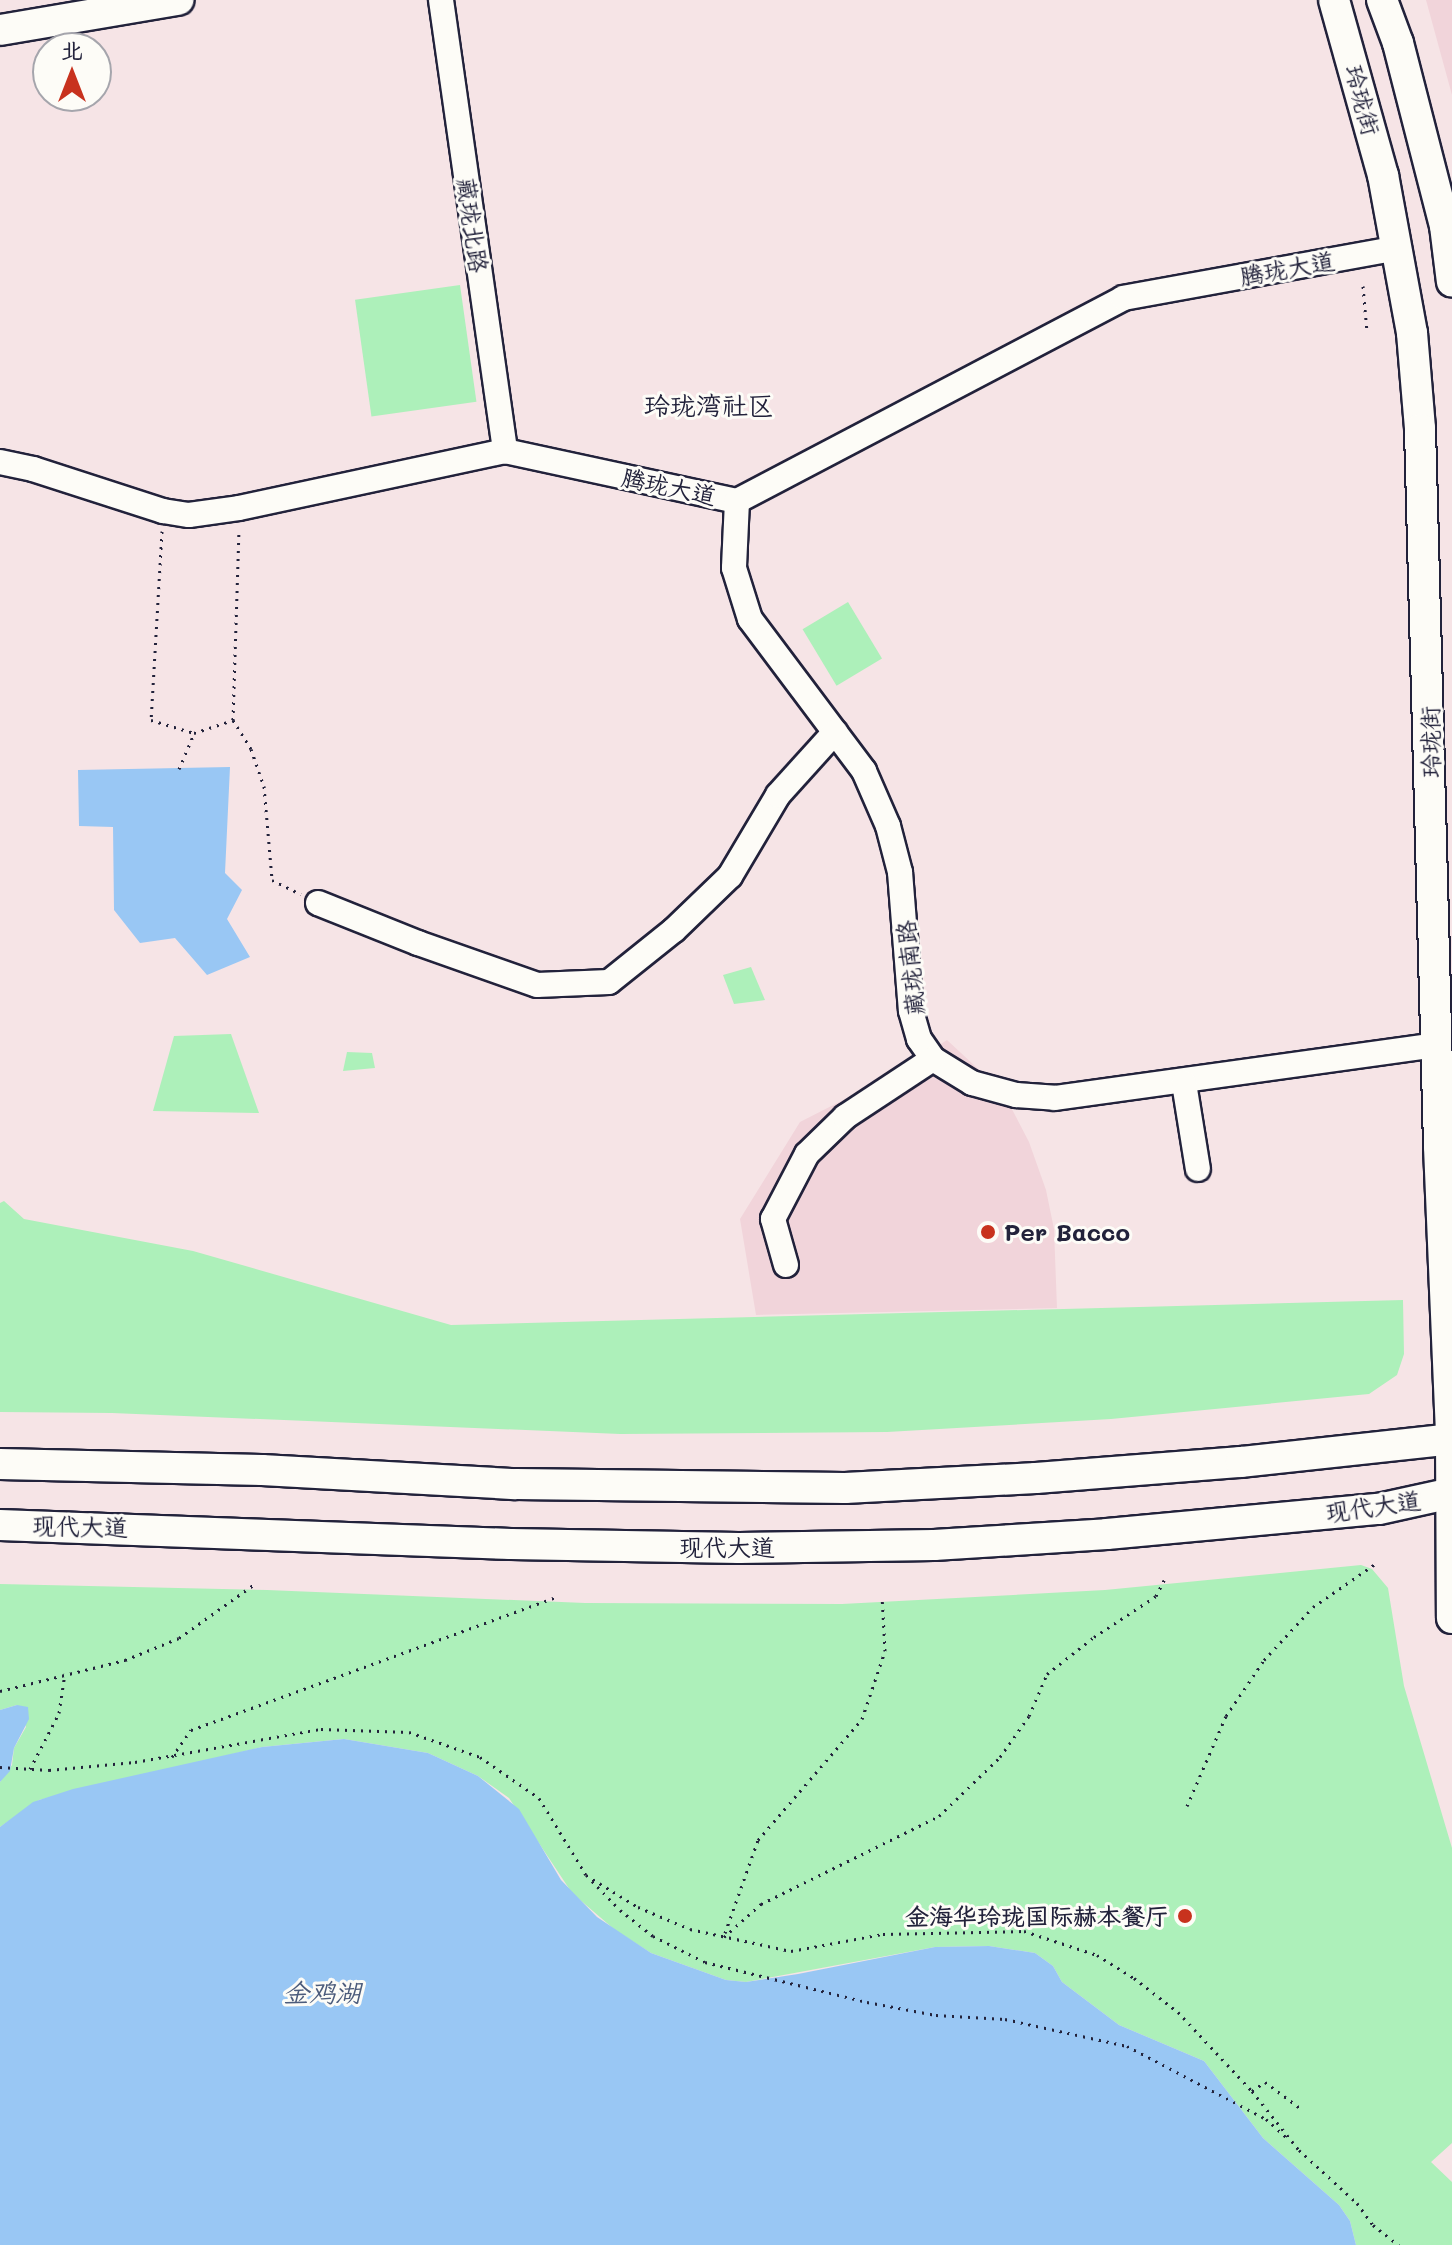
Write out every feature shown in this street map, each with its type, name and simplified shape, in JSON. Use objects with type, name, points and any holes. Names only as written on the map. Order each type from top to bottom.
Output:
[{"type":"main road","points":[[0,30],[178,0]]},
{"type":"main road","name":"玲珑街","points":[[1334,0],[1383,175],[1412,333],[1420,429],[1436,1045],[1452,1439],[1452,1618]]},
{"type":"main road","name":"玲珑街","points":[[1382,0],[1398,43],[1449,225],[1451,266]]},
{"type":"main road","points":[[1397,248],[1449,225]]},
{"type":"main road","points":[[1397,248],[1451,266]]},
{"type":"main road","points":[[0,1464],[262,1470],[516,1484],[845,1488],[1052,1477],[1452,1439]]},
{"type":"main road","name":"现代大道","points":[[0,1525],[527,1544],[739,1548],[934,1545],[1107,1534],[1379,1509],[1452,1493]]},
{"type":"street","name":"藏珑北路","points":[[441,0],[505,451]]},
{"type":"street","name":"腾珑大道","points":[[0,462],[33,469],[163,511],[189,515],[239,508],[505,451],[737,501],[1123,298],[1397,248]]},
{"type":"street","name":"藏珑南路","points":[[737,501],[734,568],[750,619],[864,771],[888,826],[900,872],[911,1011],[919,1039],[933,1059]]},
{"type":"street","points":[[318,903],[537,985],[609,982],[674,930],[730,876],[778,795],[835,732]]},
{"type":"street","points":[[786,1265],[773,1219],[807,1154],[845,1117],[933,1059],[972,1083],[1016,1095],[1055,1098],[1184,1083],[1436,1045]]},
{"type":"street","points":[[1184,1083],[1198,1169]]},
{"type":"path","points":[[1363,286],[1367,332]]},
{"type":"path","points":[[239,508],[233,720],[251,749],[264,786],[272,880],[318,903]]},
{"type":"path","points":[[163,511],[151,720],[194,733],[233,720]]},
{"type":"path","points":[[179,769],[194,733]]},
{"type":"path","points":[[1187,1806],[1226,1716],[1264,1660],[1313,1607],[1375,1564]]},
{"type":"path","points":[[724,1937],[761,1904],[939,1816],[1000,1757],[1029,1716],[1047,1674],[1094,1637],[1156,1596],[1164,1580]]},
{"type":"path","points":[[0,1691],[125,1660],[179,1638],[256,1583]]},
{"type":"path","points":[[724,1937],[758,1840],[862,1719],[885,1651],[882,1596]]},
{"type":"path","points":[[172,1757],[191,1730],[557,1597]]},
{"type":"path","points":[[30,1770],[59,1713],[65,1673]]},
{"type":"path","points":[[0,1767],[30,1770],[172,1757],[321,1729],[409,1732],[480,1757],[539,1798],[586,1875],[620,1910],[653,1936],[705,1962],[867,2002],[936,2015],[1005,2019],[1127,2046],[1266,2119],[1357,2203],[1373,2225],[1399,2245]]},
{"type":"path","points":[[586,1875],[638,1907],[690,1929],[791,1951],[883,1934],[1024,1931],[1097,1955],[1134,1978],[1178,2012],[1252,2091],[1299,2150]]},
{"type":"path","points":[[1252,2091],[1265,2082],[1300,2108]]},
{"type":"shaded area","points":[[1426,0],[1452,0],[1452,95]]},
{"type":"shaded area","points":[[947,1040],[1003,1092],[1029,1142],[1046,1190],[1054,1229],[1057,1308],[756,1315],[740,1219],[800,1122],[896,1073]]},
{"type":"green space","points":[[460,285],[476,402],[371,417],[355,300]]},
{"type":"green space","points":[[848,602],[882,659],[837,686],[803,629]]},
{"type":"green space","points":[[751,967],[765,1000],[734,1004],[723,975]]},
{"type":"green space","points":[[231,1034],[259,1113],[153,1111],[174,1036]]},
{"type":"green space","points":[[347,1052],[372,1053],[375,1068],[343,1071]]},
{"type":"green space","points":[[4,1201],[24,1219],[193,1251],[451,1325],[1403,1300],[1404,1354],[1397,1375],[1369,1394],[1111,1419],[887,1432],[620,1434],[112,1413],[0,1412],[0,1203]]},
{"type":"green space","points":[[1361,1565],[1372,1569],[1388,1588],[1404,1686],[1452,1848],[1452,2143],[1431,2162],[1452,2182],[1452,2245],[1356,2245],[1350,2221],[1339,2205],[1263,2138],[1204,2061],[1119,2025],[1062,1982],[1053,1966],[1035,1953],[989,1946],[935,1947],[746,1982],[726,1980],[651,1953],[615,1930],[572,1893],[509,1798],[478,1776],[428,1753],[344,1739],[262,1747],[39,1800],[0,1827],[0,1782],[12,1765],[14,1748],[26,1727],[17,1705],[0,1710],[0,1584],[267,1590],[585,1603],[842,1604],[1105,1590]]},
{"type":"water","points":[[230,767],[225,873],[242,890],[227,919],[250,957],[207,975],[175,938],[140,943],[114,910],[113,827],[79,826],[78,770]]},
{"type":"water","points":[[17,1705],[28,1707],[29,1719],[14,1748],[10,1771],[0,1782],[0,1710]]},
{"type":"water","name":"金鸡湖","points":[[344,1739],[428,1753],[478,1776],[519,1809],[561,1880],[597,1917],[651,1953],[726,1980],[746,1982],[798,1974],[935,1947],[989,1946],[1035,1953],[1053,1966],[1062,1982],[1119,2025],[1204,2061],[1263,2138],[1339,2205],[1350,2221],[1356,2245],[0,2245],[0,1827],[33,1802],[73,1789],[262,1747]]},
{"type":"place","name":"Per Bacco","points":[[988,1232]]},
{"type":"place","name":"金海华玲珑国际赫本餐厅","points":[[1185,1916]]},
{"type":"district","name":"玲珑湾社区","points":[[709,406]]}]
